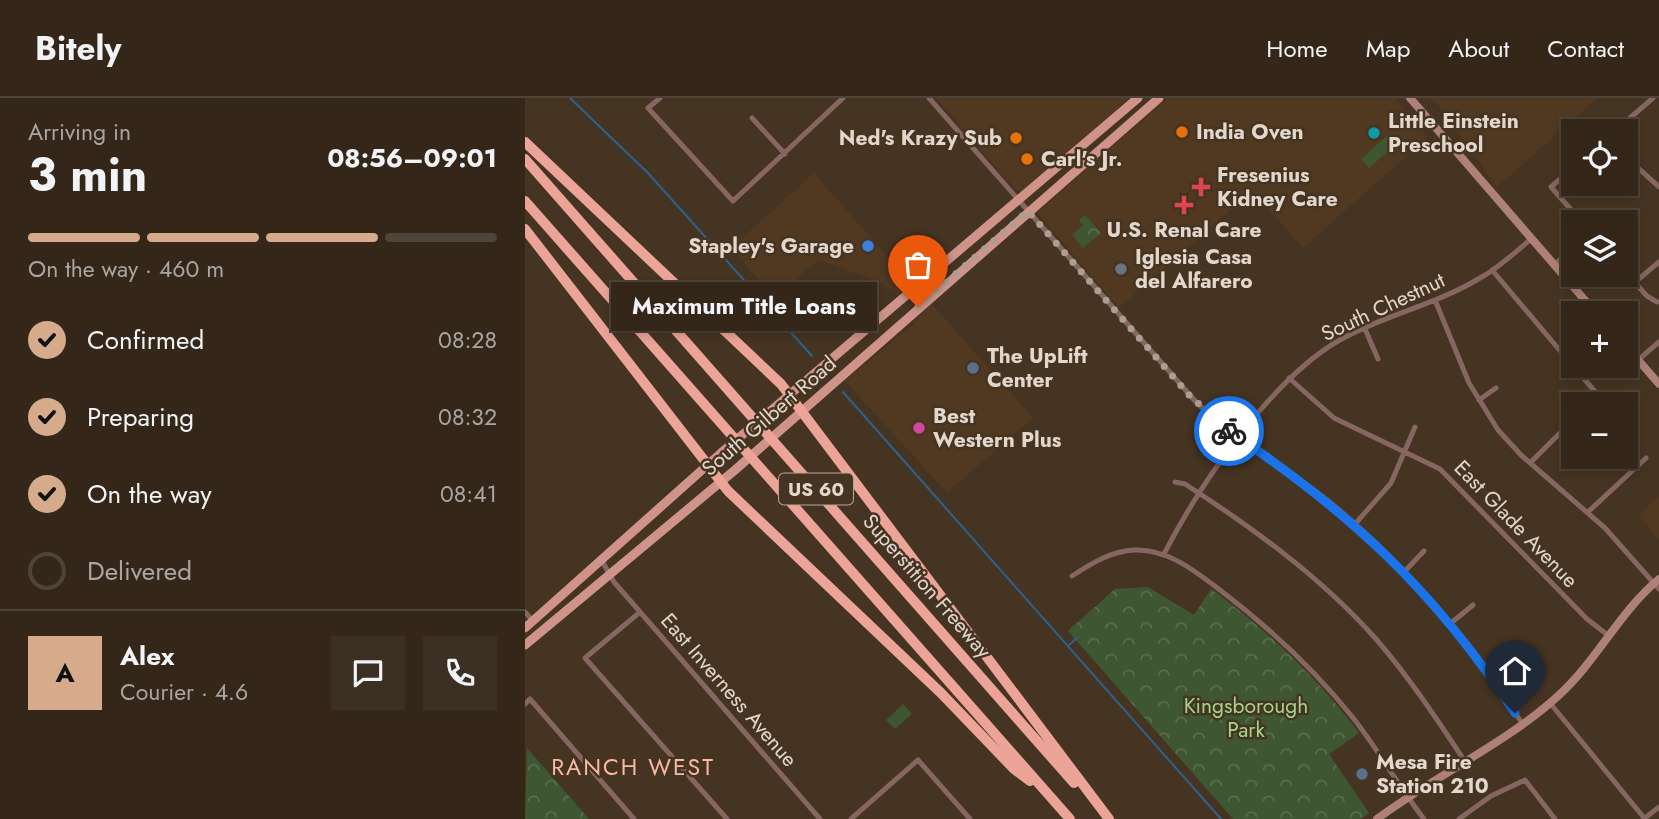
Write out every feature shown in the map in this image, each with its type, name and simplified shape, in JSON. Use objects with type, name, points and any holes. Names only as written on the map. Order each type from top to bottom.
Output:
[{"type":"highway","points":[[525,142],[789,394],[1108,819]]},
{"type":"highway","name":"Superstition Freeway","points":[[525,159],[1108,819]]},
{"type":"highway","name":"US 60","points":[[525,201],[1070,819]]},
{"type":"highway","points":[[525,229],[721,482],[941,693],[1014,769],[1047,793]]},
{"type":"main road","name":"South Gilbert Road","points":[[525,628],[789,394],[1138,98]]},
{"type":"main road","name":"South Gilbert Road","points":[[525,645],[790,423],[1159,98]]},
{"type":"street","points":[[660,98],[648,108],[733,201],[843,98]]},
{"type":"street","points":[[929,98],[1190,396],[1240,438],[1305,483],[1355,524],[1405,571],[1451,623],[1522,723]]},
{"type":"street","points":[[1410,98],[1586,301]]},
{"type":"street","points":[[1629,119],[1653,98]]},
{"type":"street","points":[[751,118],[785,155]]},
{"type":"street","points":[[1638,168],[1659,187]]},
{"type":"street","points":[[1561,178],[1551,187],[1571,210]]},
{"type":"street","name":"South Chestnut","points":[[1164,554],[1200,493],[1289,378],[1340,340],[1434,300],[1492,270],[1531,239]]},
{"type":"street","points":[[1554,265],[1561,259]]},
{"type":"street","points":[[1638,280],[1659,262]]},
{"type":"street","points":[[1492,270],[1561,352]]},
{"type":"street","points":[[1638,286],[1657,302]]},
{"type":"street","points":[[1377,819],[1550,703],[1579,676],[1610,636],[1657,584],[1588,512],[1530,464],[1498,430],[1459,364],[1434,300]]},
{"type":"street","points":[[1365,329],[1378,359]]},
{"type":"street","points":[[1659,342],[1638,360],[1659,384]]},
{"type":"street","name":"East Glade Avenue","points":[[1289,378],[1333,418],[1406,450],[1440,469],[1587,619],[1610,636]]},
{"type":"street","points":[[1583,378],[1595,392]]},
{"type":"street","points":[[1479,400],[1496,388]]},
{"type":"street","points":[[1355,524],[1391,483],[1415,427]]},
{"type":"street","points":[[1530,464],[1561,432]]},
{"type":"street","points":[[1588,512],[1646,458]]},
{"type":"street","points":[[1175,482],[1185,484],[1200,493],[1307,572],[1356,619],[1411,682],[1464,760]]},
{"type":"street","points":[[1072,576],[1108,555],[1136,550],[1164,554],[1210,582],[1299,656],[1355,720],[1424,819]]},
{"type":"street","points":[[1405,571],[1424,551]]},
{"type":"street","name":"East Inverness Avenue","points":[[602,561],[609,577],[820,819]]},
{"type":"street","name":"East Inverness Avenue","points":[[594,569],[609,577]]},
{"type":"street","points":[[1451,623],[1473,605]]},
{"type":"street","points":[[525,612],[533,621]]},
{"type":"street","points":[[640,612],[585,658],[727,819]]},
{"type":"street","points":[[1496,683],[1511,673],[1524,658]]},
{"type":"street","points":[[527,701],[634,819]]},
{"type":"street","points":[[1550,703],[1645,819],[1659,807]]},
{"type":"street","points":[[851,819],[918,760],[970,819]]},
{"type":"street","points":[[1464,818],[1491,796],[1525,780],[1556,819]]},
{"type":"shaded area","points":[[936,98],[1130,98],[1021,192],[1016,190]]},
{"type":"shaded area","points":[[1168,98],[1394,98],[1428,137],[1303,248],[1252,191],[1119,308],[1037,212]]},
{"type":"shaded area","points":[[1428,98],[1598,98],[1574,119],[1561,119],[1561,131],[1497,187],[1439,106]]},
{"type":"shaded area","points":[[814,173],[911,283],[898,295],[876,280],[818,260],[775,298],[731,248]]},
{"type":"shaded area","points":[[930,302],[1033,418],[947,493],[845,381],[912,325]]},
{"type":"shaded area","points":[[1659,496],[1659,540],[1638,515]]},
{"type":"green space","points":[[1390,133],[1398,142],[1369,168],[1361,159]]},
{"type":"green space","points":[[1085,215],[1101,233],[1083,248],[1072,235],[1083,225],[1079,221]]},
{"type":"green space","name":"Kingsborough Park","points":[[1148,587],[1194,615],[1211,589],[1252,621],[1308,674],[1359,733],[1329,754],[1369,813],[1361,819],[1233,819],[1068,631],[1115,589]]},
{"type":"green space","points":[[903,704],[912,714],[895,729],[886,720]]},
{"type":"green space","points":[[527,748],[589,819],[525,819]]},
{"type":"waterway","points":[[570,98],[648,173],[812,356]]},
{"type":"waterway","points":[[843,392],[1221,819]]},
{"type":"waterway","points":[[1069,645],[1077,638]]},
{"type":"way so far","points":[[918,307],[1028,211],[1190,396],[1229,431]]},
{"type":"place","name":"India Oven","points":[[1182,132]]},
{"type":"place","name":"Little Einstein Preschool","points":[[1374,133]]},
{"type":"place","name":"Ned's Krazy Sub","points":[[1016,138]]},
{"type":"place","name":"Carl's Jr.","points":[[1027,159]]},
{"type":"place","name":"Fresenius Kidney Care","points":[[1201,187]]},
{"type":"place","name":"U.S. Renal Care","points":[[1184,205]]},
{"type":"place","name":"Stapley's Garage","points":[[868,246]]},
{"type":"place","name":"Iglesia Casa del Alfarero","points":[[1121,269]]},
{"type":"place","name":"Maximum Title Loans","points":[[918,307]]},
{"type":"place","name":"The UpLift Center","points":[[973,368]]},
{"type":"place","name":"Best Western Plus","points":[[919,428]]},
{"type":"place","name":"Mesa Fire Station 210","points":[[1362,774]]},
{"type":"district","name":"RANCH WEST","points":[[633,767]]},
{"type":"route","points":[[1229,431],[1305,483],[1380,546],[1423,590],[1470,646],[1515,713]]}]
